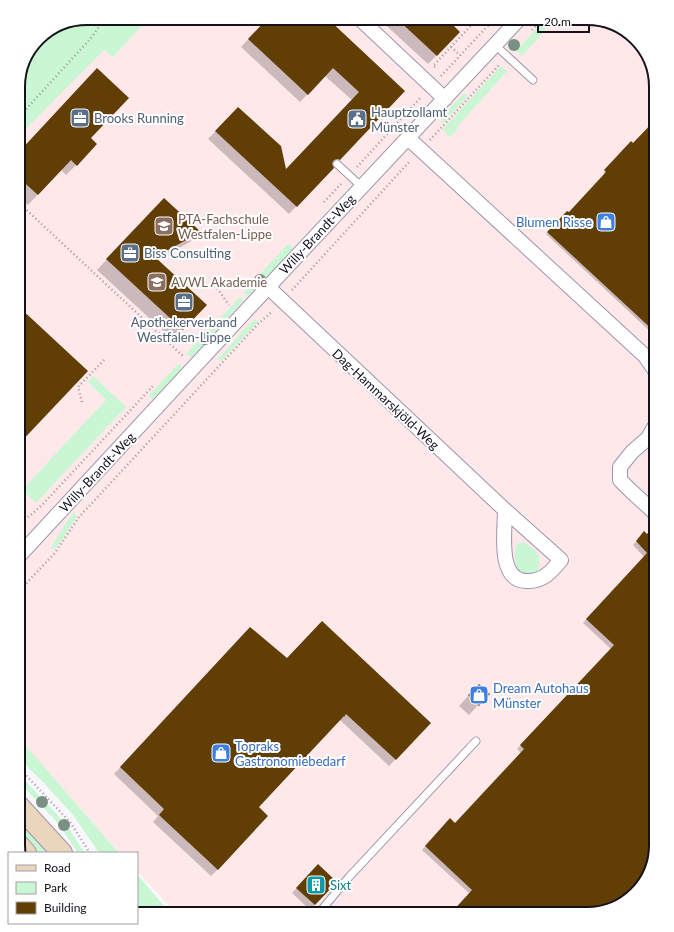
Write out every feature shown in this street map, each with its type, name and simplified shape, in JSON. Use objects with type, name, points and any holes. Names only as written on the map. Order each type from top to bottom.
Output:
[{"type":"main road","points":[[25,813],[61,852]]},
{"type":"street","points":[[367,25],[445,99]]},
{"type":"street","name":"Willy-Brandt-Weg","points":[[25,549],[514,25]]},
{"type":"street","points":[[408,138],[645,356],[649,362]]},
{"type":"street","name":"Dag-Hammarskjöld-Weg","points":[[268,287],[505,510],[561,560],[550,573],[539,580],[528,582],[518,580],[512,576],[508,570],[505,560],[505,510]]},
{"type":"street","points":[[649,436],[632,452],[620,467],[620,480],[649,508]]},
{"type":"lane","points":[[495,45],[533,80]]},
{"type":"lane","points":[[337,164],[362,187]]},
{"type":"lane","points":[[324,907],[349,877],[476,741]]},
{"type":"path","points":[[25,110],[101,25]]},
{"type":"path","points":[[442,74],[433,66],[471,25]]},
{"type":"path","points":[[323,204],[488,25]]},
{"type":"path","points":[[451,47],[460,55]]},
{"type":"path","points":[[25,209],[182,355],[194,368]]},
{"type":"path","points":[[215,285],[228,305],[232,301]]},
{"type":"path","points":[[177,360],[187,350]]},
{"type":"path","points":[[82,402],[78,387],[104,360]]},
{"type":"path","points":[[25,519],[43,504],[157,381]]},
{"type":"path","points":[[25,774],[70,822],[89,852]]},
{"type":"shaded area","points":[[87,25],[591,25],[607,28],[618,33],[631,43],[641,56],[647,71],[649,87],[648,853],[595,906],[587,907],[170,907],[138,872],[138,852],[119,852],[25,751],[25,83],[31,60],[46,40],[56,33],[67,28]]},
{"type":"green space","points":[[143,25],[113,57],[104,50],[25,130],[25,83],[27,71],[31,60],[46,40],[67,28],[79,26]]},
{"type":"green space","points":[[540,25],[550,25],[522,56],[516,51]]},
{"type":"green space","points":[[501,66],[507,71],[457,127],[457,130],[450,137],[443,129]]},
{"type":"green space","points":[[464,93],[467,94],[467,97],[443,123],[441,117]]},
{"type":"green space","points":[[288,244],[294,248],[248,296],[243,293]]},
{"type":"green space","points":[[240,297],[244,300],[192,357],[186,354]]},
{"type":"green space","points":[[256,319],[258,322],[221,361],[218,359],[248,325]]},
{"type":"green space","points":[[179,363],[182,368],[153,399],[148,396]]},
{"type":"green space","points":[[93,376],[126,407],[36,503],[25,493],[25,487],[106,400],[88,382]]},
{"type":"green space","points":[[74,512],[77,516],[59,544],[54,549],[50,549],[69,518]]},
{"type":"green space","points":[[524,542],[535,550],[540,560],[538,570],[525,574],[521,572],[518,567],[515,556],[518,543]]},
{"type":"green space","points":[[25,745],[118,852],[98,852],[73,815],[25,765]]},
{"type":"green space","points":[[25,780],[65,823],[84,852],[77,852],[57,822],[25,788]]},
{"type":"green space","points":[[25,825],[50,852],[37,852],[25,838]]},
{"type":"green space","points":[[138,875],[165,907],[140,907],[138,905]]},
{"type":"building","name":"Hauptzollamt Münster","points":[[261,25],[334,25],[405,91],[340,160],[334,160],[332,163],[334,168],[297,207],[215,131],[238,107],[281,146],[286,169],[359,92],[333,68],[308,95],[248,39]]},
{"type":"building","points":[[404,25],[453,25],[460,32],[437,56]]},
{"type":"building","name":"Brooks Running","points":[[97,68],[129,98],[91,138],[97,144],[77,166],[71,160],[38,195],[25,183],[25,145]]},
{"type":"building","name":"Blumen Risse","points":[[649,126],[649,327],[547,232],[567,211],[569,212],[606,172],[604,170],[631,141],[633,143]]},
{"type":"building","name":"AVWL Akademie","points":[[164,198],[201,232],[155,257],[207,305],[183,330],[106,259]]},
{"type":"building","points":[[25,312],[88,371],[25,438]]},
{"type":"building","points":[[644,531],[647,534],[649,532],[649,845],[647,861],[641,876],[625,894],[618,899],[603,905],[587,907],[456,907],[472,890],[425,846],[450,818],[455,823],[524,749],[520,745],[614,645],[586,619],[647,553],[636,541]]},
{"type":"building","name":"Topraks Gastronomiebedarf","points":[[322,621],[431,723],[396,760],[346,714],[259,807],[268,816],[218,870],[159,815],[164,809],[120,767],[250,627],[287,658]]},
{"type":"building","name":"Dream Autohaus Münster","points":[[479,684],[490,694],[479,706],[468,695]]},
{"type":"building","name":"Sixt","points":[[318,864],[337,882],[315,905],[296,888]]},
{"type":"place","name":"Brooks Running","points":[[80,118]]},
{"type":"place","name":"Hauptzollamt Münster","points":[[357,119]]},
{"type":"place","name":"Blumen Risse","points":[[606,222]]},
{"type":"place","name":"PTA-Fachschule Westfalen-Lippe","points":[[164,226]]},
{"type":"place","name":"Biss Consulting","points":[[130,253]]},
{"type":"place","name":"AVWL Akademie","points":[[157,282]]},
{"type":"place","name":"Apothekerverband Westfalen-Lippe","points":[[184,302]]},
{"type":"place","name":"Dream Autohaus Münster","points":[[479,695]]},
{"type":"place","name":"Topraks Gastronomiebedarf","points":[[221,753]]},
{"type":"place","name":"Sixt","points":[[316,885]]}]
